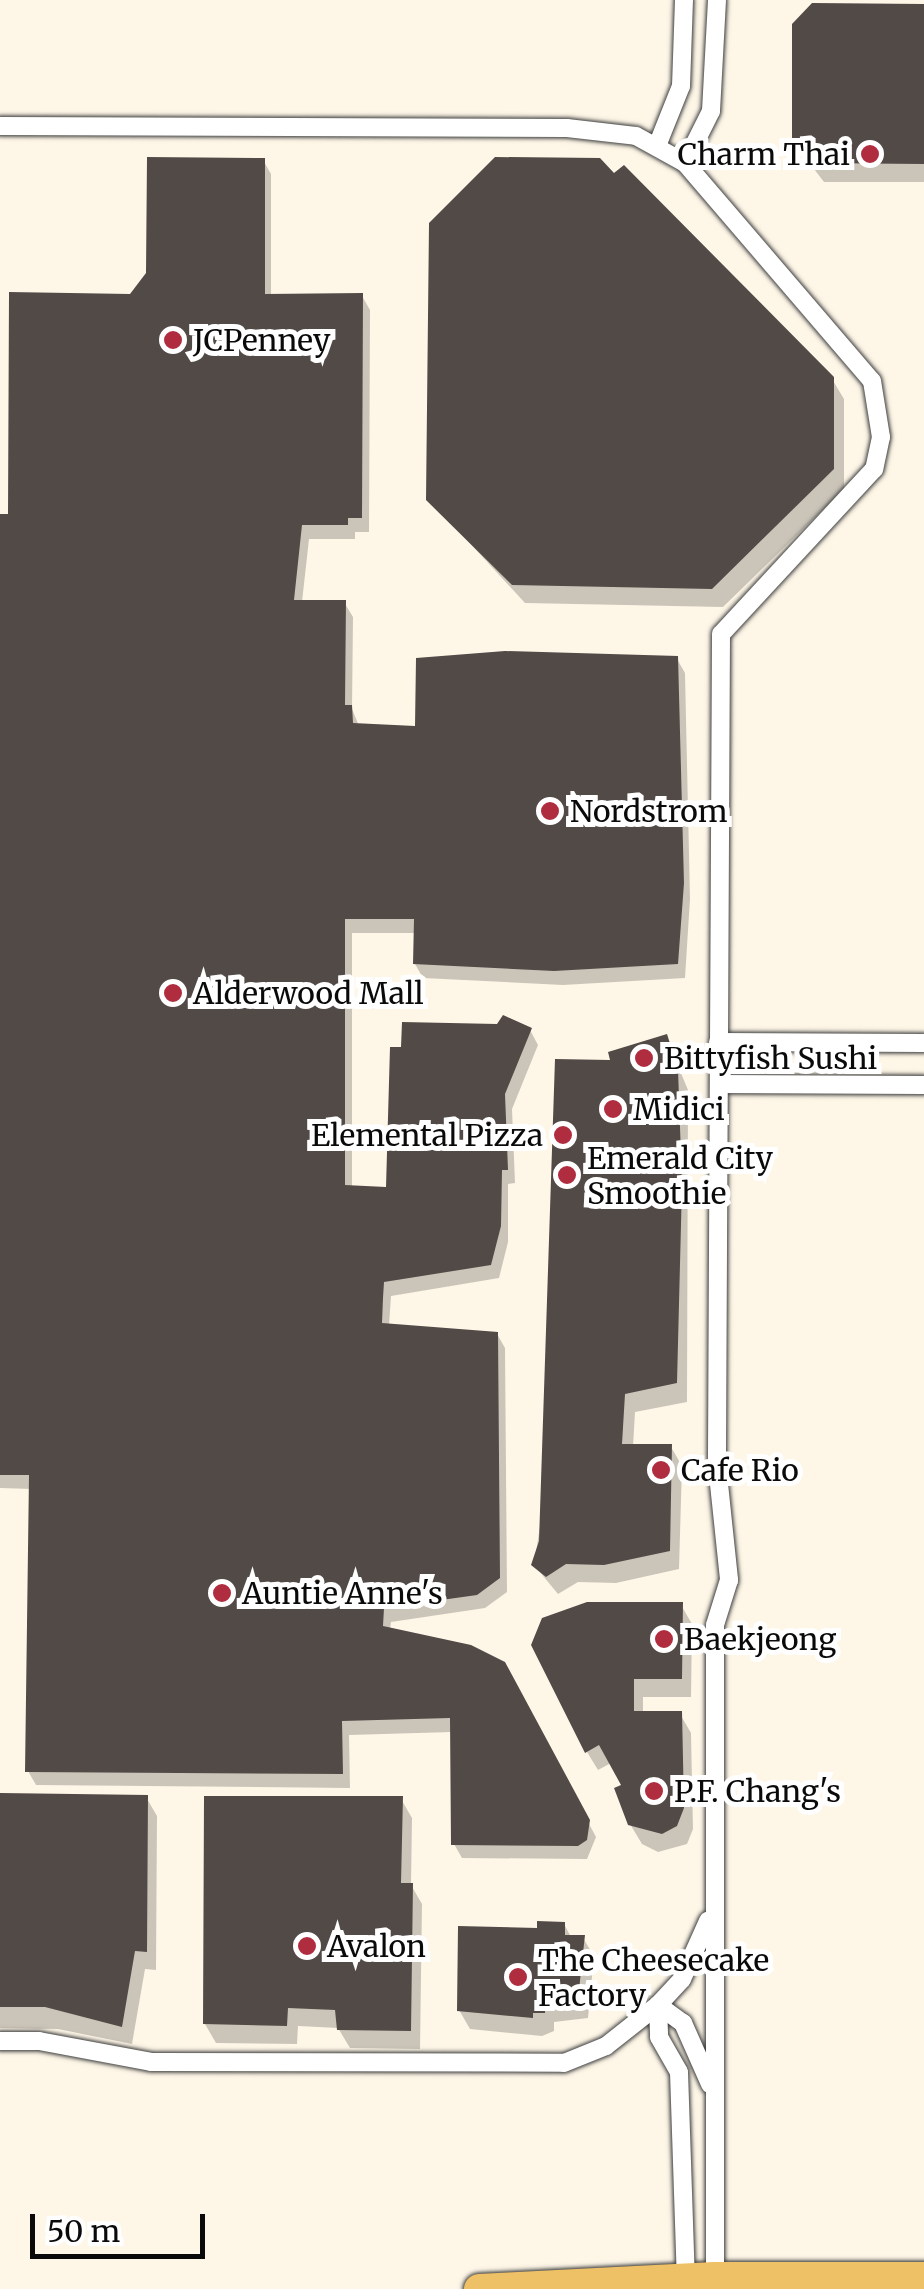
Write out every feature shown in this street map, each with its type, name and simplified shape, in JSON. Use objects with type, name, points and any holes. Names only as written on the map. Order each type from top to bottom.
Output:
[{"type":"main road","points":[[479,2289],[700,2278],[924,2277]]},
{"type":"street","points":[[657,146],[681,86],[684,0]]},
{"type":"street","points":[[685,163],[711,111],[718,0]]},
{"type":"street","points":[[0,126],[610,130],[657,146],[685,163],[872,381],[881,437],[874,469],[860,492],[753,593],[720,634],[717,1500],[729,1580],[715,1626],[714,2093],[700,2278]]},
{"type":"street","points":[[718,1042],[924,1042]]},
{"type":"street","points":[[719,1084],[924,1085]]},
{"type":"street","points":[[0,2041],[40,2041],[151,2062],[564,2063],[606,2046],[658,2005],[682,1979],[712,1911]]},
{"type":"street","points":[[658,2005],[683,2024],[714,2093]]},
{"type":"street","points":[[658,2005],[659,2037],[680,2072],[700,2278]]},
{"type":"building","points":[[812,3],[924,4],[924,164],[811,163],[792,144],[792,24]]},
{"type":"building","name":"Alderwood Mall","points":[[147,157],[265,158],[265,294],[363,293],[362,518],[348,518],[348,525],[302,525],[294,600],[346,600],[345,705],[352,705],[353,723],[415,726],[416,658],[505,651],[678,656],[684,883],[678,964],[554,971],[413,964],[414,919],[345,919],[345,1185],[386,1187],[390,1047],[401,1047],[402,1022],[497,1024],[503,1015],[532,1028],[505,1094],[508,1170],[502,1170],[501,1226],[491,1265],[384,1282],[383,1298],[382,1323],[498,1332],[500,1578],[477,1595],[384,1608],[383,1626],[471,1645],[505,1662],[590,1820],[587,1840],[578,1846],[451,1845],[450,1718],[342,1721],[343,1774],[25,1772],[29,1475],[0,1475],[0,514],[8,514],[9,292],[130,294],[146,273]]},
{"type":"building","points":[[495,157],[600,158],[614,173],[624,165],[834,377],[834,469],[712,589],[512,585],[426,500],[429,223]]},
{"type":"building","points":[[667,1034],[678,1069],[682,1185],[677,1383],[625,1394],[622,1444],[672,1444],[670,1551],[604,1565],[566,1564],[546,1577],[531,1565],[539,1541],[555,1059],[610,1060],[608,1052]]},
{"type":"building","points":[[587,1602],[683,1602],[682,1679],[634,1679],[634,1711],[682,1711],[684,1808],[677,1826],[662,1834],[628,1825],[614,1788],[621,1785],[599,1745],[585,1753],[531,1645],[542,1618]]},
{"type":"building","points":[[0,1793],[148,1795],[147,1952],[135,1951],[122,2027],[45,2007],[0,2007]]},
{"type":"building","name":"Avalon","points":[[204,1796],[403,1796],[401,1883],[413,1883],[411,2031],[337,2030],[335,2010],[288,2008],[287,2026],[203,2024]]},
{"type":"building","name":"The Cheesecake Factory","points":[[537,1921],[565,1922],[565,1935],[585,1935],[578,1999],[545,2004],[545,2013],[533,2013],[533,2018],[457,2011],[458,1926],[537,1928]]},
{"type":"place","name":"Charm Thai","points":[[870,154]]},
{"type":"place","name":"JCPenney","points":[[173,340]]},
{"type":"place","name":"Nordstrom","points":[[550,811]]},
{"type":"place","name":"Alderwood Mall","points":[[173,993]]},
{"type":"place","name":"Bittyfish Sushi","points":[[644,1058]]},
{"type":"place","name":"Midici","points":[[613,1109]]},
{"type":"place","name":"Elemental Pizza","points":[[563,1135]]},
{"type":"place","name":"Emerald City Smoothie","points":[[567,1175]]},
{"type":"place","name":"Cafe Rio","points":[[661,1470]]},
{"type":"place","name":"Auntie Anne's","points":[[222,1593]]},
{"type":"place","name":"Baekjeong","points":[[664,1639]]},
{"type":"place","name":"P.F. Chang's","points":[[654,1791]]},
{"type":"place","name":"Avalon","points":[[307,1946]]},
{"type":"place","name":"The Cheesecake Factory","points":[[518,1977]]}]
